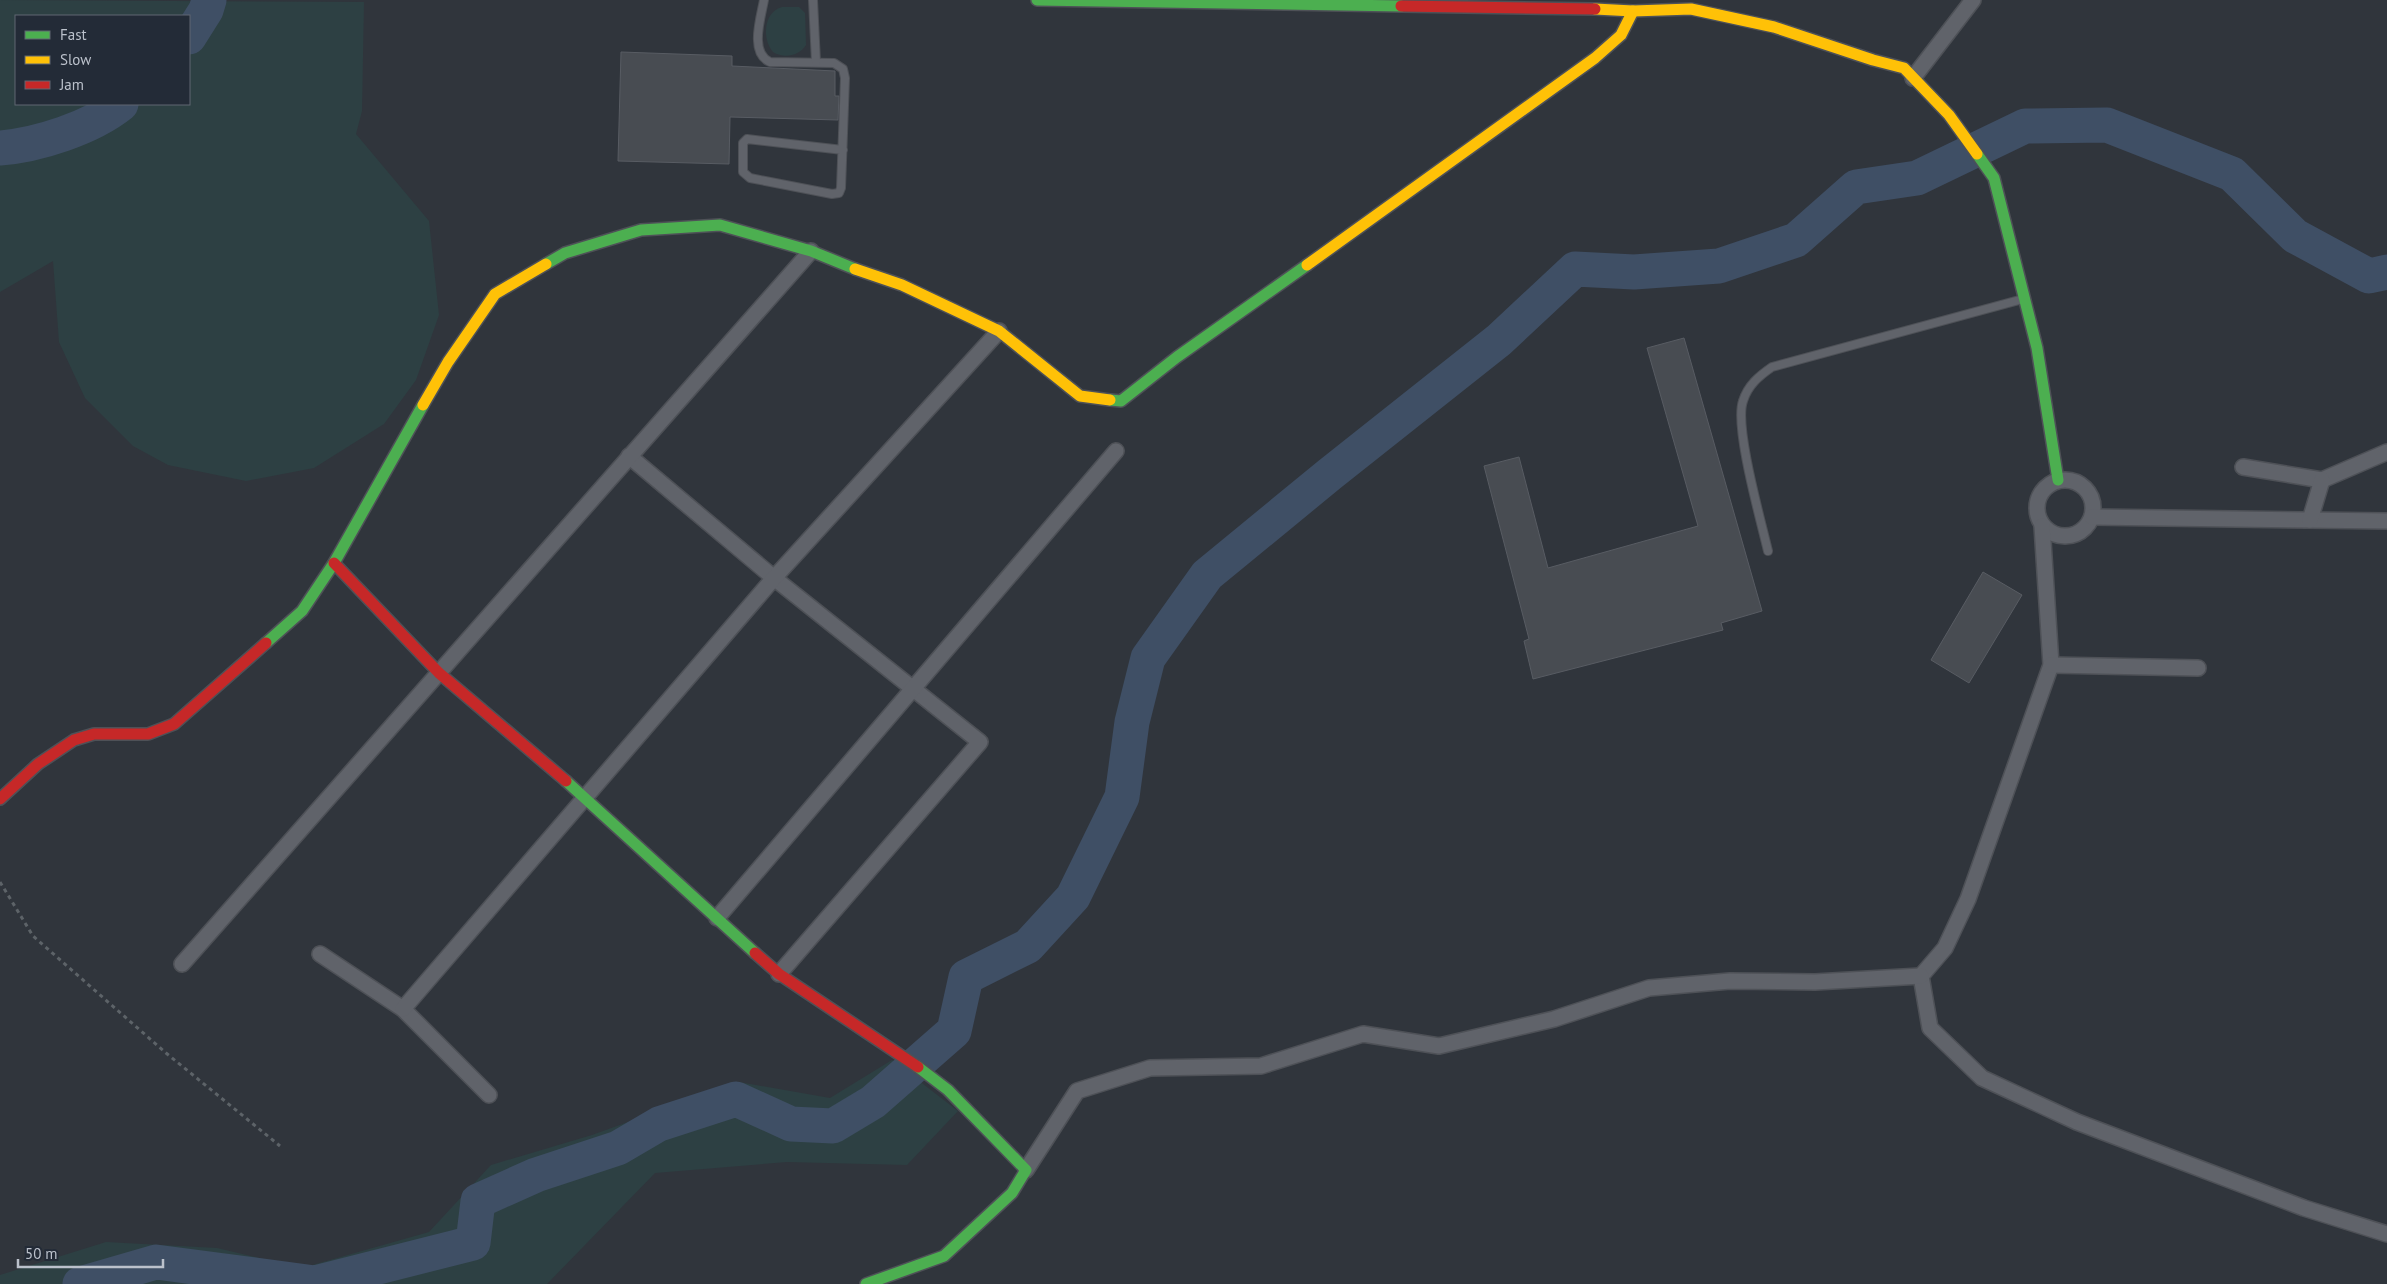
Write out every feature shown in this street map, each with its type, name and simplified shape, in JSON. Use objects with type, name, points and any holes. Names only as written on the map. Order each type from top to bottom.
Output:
[{"type":"street","points":[[1037,0],[1538,3],[1633,11],[1690,9],[1774,27],[1873,60],[1904,68],[1949,115],[1994,178],[2037,348],[2058,480]]},
{"type":"street","points":[[1913,78],[1973,0]]},
{"type":"street","points":[[0,798],[38,764],[74,740],[94,734],[148,734],[174,724],[302,611],[334,563],[448,362],[495,294],[565,253],[641,230],[720,225],[811,251],[865,273],[902,285],[999,331],[1080,396],[1121,401],[1176,357],[1460,156],[1594,58],[1621,35],[1633,11]]},
{"type":"street","points":[[182,964],[811,251]]},
{"type":"street","points":[[403,1009],[584,796],[774,578],[999,331]]},
{"type":"street","points":[[717,918],[1116,451]]},
{"type":"street","points":[[2243,468],[2322,480],[2387,452]]},
{"type":"street","points":[[629,456],[774,578],[980,742],[779,974]]},
{"type":"street","points":[[866,1284],[944,1256],[1012,1193],[1076,1091],[1150,1068],[1261,1066],[1363,1034],[1439,1046],[1554,1019],[1650,988],[1730,981],[1815,982],[1921,976],[1945,948],[1968,899],[2051,665],[2042,526],[2036,508],[2042,490],[2058,480],[2078,482],[2092,497],[2092,517],[2079,532],[2059,536],[2042,526]]},
{"type":"street","points":[[2310,520],[2322,480]]},
{"type":"street","points":[[2092,517],[2387,521]]},
{"type":"street","points":[[334,563],[439,673],[584,796],[779,974],[902,1055],[948,1090],[1026,1170]]},
{"type":"street","points":[[2051,665],[2198,668]]},
{"type":"street","points":[[320,954],[403,1009],[489,1095]]},
{"type":"street","points":[[1921,976],[1930,1028],[1982,1078],[2076,1122],[2304,1208],[2387,1234]]},
{"type":"lane","points":[[764,0],[758,35],[760,51],[764,58],[770,62],[834,63],[841,66],[844,73],[843,150],[841,188],[837,194],[750,178],[744,174],[742,168],[743,143],[747,139],[843,150]]},
{"type":"lane","points":[[813,0],[816,62]]},
{"type":"lane","points":[[1768,551],[1743,439],[1742,402],[1755,379],[1772,367],[2025,298]]},
{"type":"path","points":[[0,882],[33,936],[166,1053],[280,1146]]},
{"type":"shaded area","points":[[0,0],[364,2],[362,111],[356,134],[429,221],[439,315],[416,380],[384,424],[314,468],[246,481],[168,465],[133,446],[85,398],[59,342],[53,261],[0,292]]},
{"type":"shaded area","points":[[782,7],[799,7],[805,13],[806,45],[799,52],[786,56],[773,52],[769,47],[766,34],[766,27],[771,14]]},
{"type":"shaded area","points":[[892,1060],[958,1111],[907,1165],[787,1162],[655,1173],[547,1284],[0,1284],[0,1275],[106,1242],[217,1248],[302,1268],[429,1232],[491,1165],[592,1135],[739,1082],[830,1098]]},
{"type":"building","points":[[621,52],[732,56],[732,66],[835,71],[835,96],[839,96],[838,120],[730,117],[729,164],[618,161]]},
{"type":"building","points":[[1684,338],[1762,611],[1721,623],[1723,630],[1533,679],[1524,641],[1529,639],[1484,466],[1519,457],[1548,568],[1698,526],[1647,348]]},
{"type":"building","points":[[1983,572],[2022,595],[1969,683],[1931,660]]},
{"type":"waterway","points":[[190,35],[206,10],[209,0]]},
{"type":"waterway","points":[[0,148],[31,143],[64,134],[95,121],[120,105]]},
{"type":"waterway","points":[[80,1284],[156,1262],[315,1283],[473,1243],[478,1201],[536,1175],[618,1148],[659,1124],[736,1099],[791,1124],[833,1126],[873,1102],[954,1031],[966,977],[1028,946],[1073,897],[1122,797],[1132,722],[1148,658],[1207,575],[1330,474],[1499,340],[1575,269],[1634,272],[1719,266],[1796,240],[1856,187],[1917,178],[2025,126],[2107,125],[2232,174],[2295,236],[2369,276],[2387,272]]},
{"type":"traffic: fast","points":[[1037,0],[1401,6]]},
{"type":"traffic: fast","points":[[1977,154],[1994,178],[2037,348],[2058,480]]},
{"type":"traffic: fast","points":[[546,264],[565,253],[641,230],[720,225],[811,251],[855,269]]},
{"type":"traffic: fast","points":[[1110,400],[1121,401],[1177,357],[1307,265]]},
{"type":"traffic: fast","points":[[266,643],[302,611],[334,563],[423,405]]},
{"type":"traffic: fast","points":[[566,781],[755,953]]},
{"type":"traffic: fast","points":[[866,1284],[944,1256],[1012,1193],[1026,1170],[948,1090],[918,1067]]},
{"type":"traffic: slow","points":[[1595,9],[1633,11],[1691,9],[1774,27],[1873,60],[1904,68],[1949,115],[1977,154]]},
{"type":"traffic: slow","points":[[1307,265],[1595,58],[1621,35],[1633,11]]},
{"type":"traffic: slow","points":[[423,405],[448,362],[495,294],[546,264]]},
{"type":"traffic: slow","points":[[855,269],[902,285],[999,331],[1080,396],[1110,400]]},
{"type":"traffic: jam","points":[[1401,6],[1595,9]]},
{"type":"traffic: jam","points":[[334,563],[439,673],[566,781]]},
{"type":"traffic: jam","points":[[0,799],[38,764],[74,740],[94,734],[148,734],[174,724],[266,643]]},
{"type":"traffic: jam","points":[[755,953],[779,974],[918,1067]]}]
